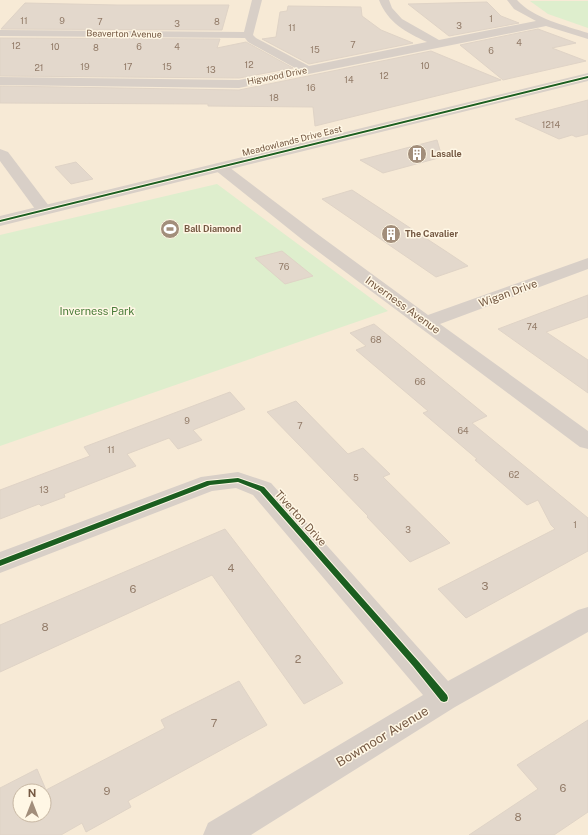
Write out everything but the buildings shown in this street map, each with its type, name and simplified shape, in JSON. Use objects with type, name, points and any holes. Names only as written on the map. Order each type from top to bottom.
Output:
[{"type":"street","points":[[257,0],[248,35],[252,40],[308,70]]},
{"type":"street","points":[[384,0],[387,11],[403,25],[438,43]]},
{"type":"street","points":[[512,0],[524,11],[588,36]]},
{"type":"street","name":"Higwood Drive","points":[[0,81],[239,84],[549,22]]},
{"type":"street","name":"Beaverton Avenue","points":[[0,33],[248,35]]},
{"type":"street","name":"Meadowlands Drive East","points":[[0,221],[588,77]]},
{"type":"street","points":[[0,153],[44,210]]},
{"type":"street","name":"Inverness Avenue","points":[[220,167],[310,237],[588,442]]},
{"type":"street","name":"Wigan Drive","points":[[427,322],[588,263]]},
{"type":"street","name":"Tiverton Drive","points":[[0,563],[209,483],[238,480],[262,489],[411,658],[444,698]]},
{"type":"street","name":"Bowmoor Avenue","points":[[220,835],[444,698],[588,618]]},
{"type":"shaded area","points":[[0,0],[588,0],[588,835],[0,835]]},
{"type":"green space","points":[[530,1],[588,1],[588,28],[548,14]]},
{"type":"green space","name":"Inverness Park","points":[[217,184],[388,311],[0,446],[0,235]]},
{"type":"cycle path","points":[[0,221],[588,77]]},
{"type":"cycle path","points":[[0,563],[209,483],[238,480],[262,489],[416,664],[444,698]]},
{"type":"place","name":"Lasalle","points":[[417,154]]},
{"type":"place","name":"Ball Diamond","points":[[170,229]]},
{"type":"place","name":"The Cavalier","points":[[391,234]]}]
